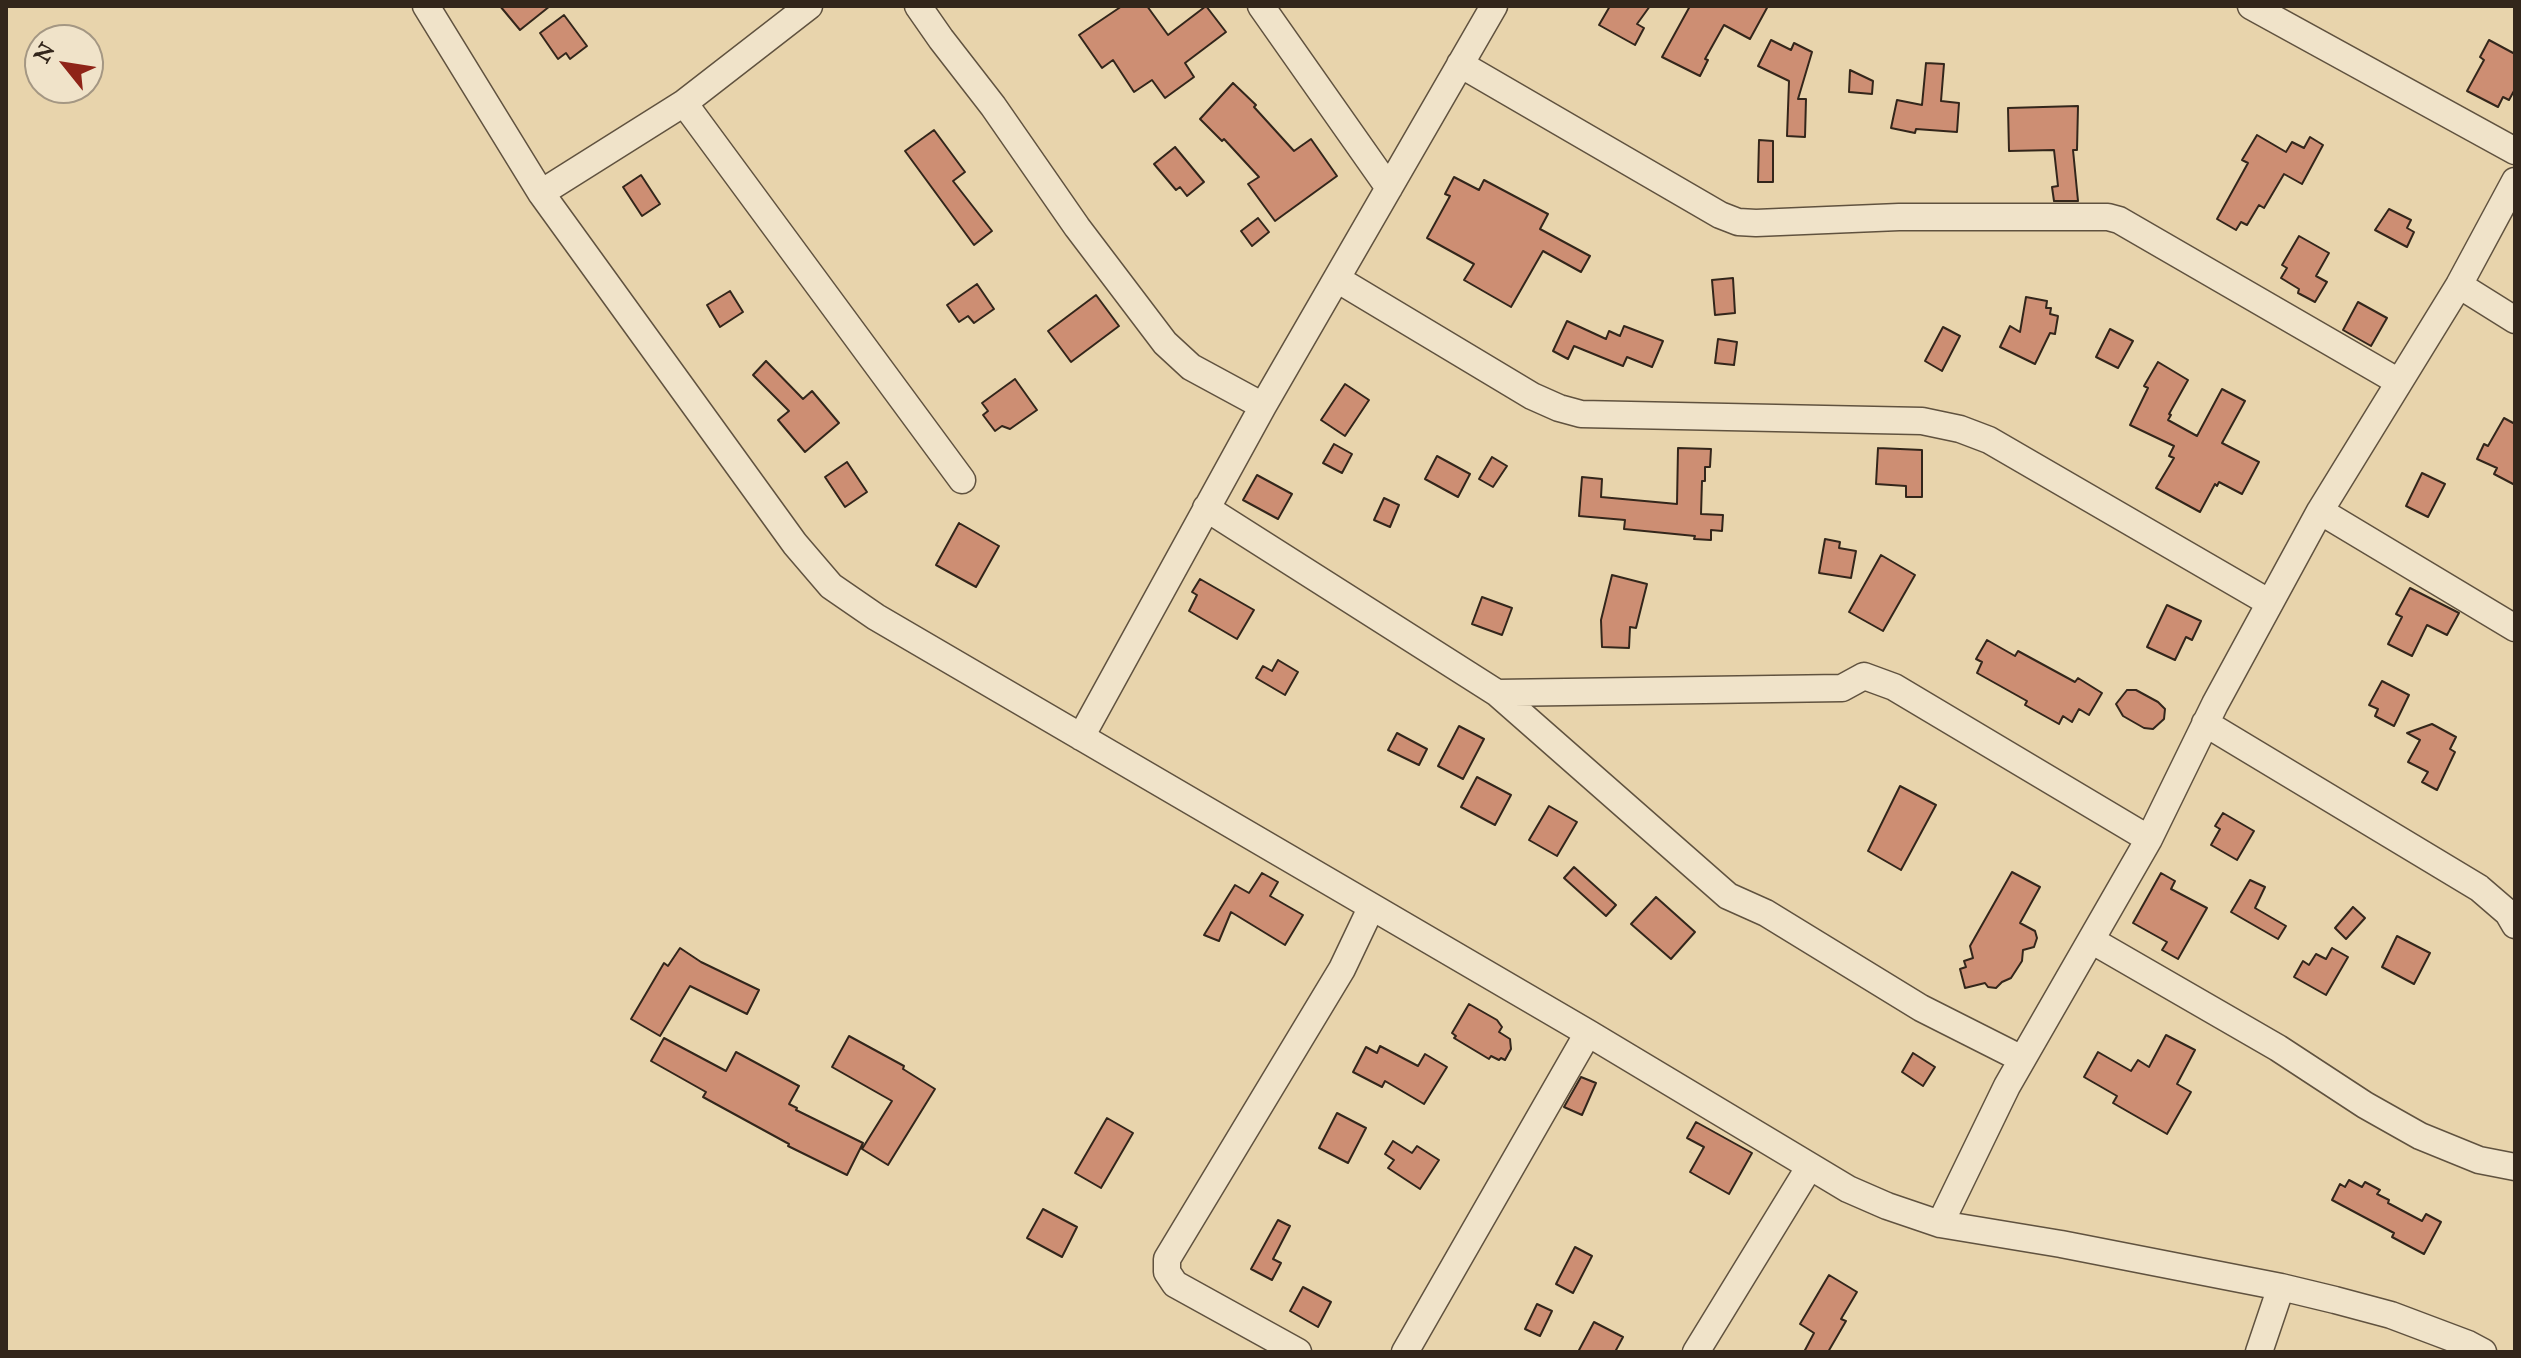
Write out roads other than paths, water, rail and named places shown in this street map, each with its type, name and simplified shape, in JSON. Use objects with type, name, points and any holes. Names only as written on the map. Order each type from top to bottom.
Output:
[{"type":"street","points":[[426,6],[541,193],[795,544],[831,586],[876,617],[1588,1033],[1848,1189],[1940,1224],[2281,1287],[2391,1315],[2483,1352]]},
{"type":"street","points":[[541,193],[684,103],[809,6]]},
{"type":"street","points":[[918,6],[993,106],[1077,227],[1165,343],[1191,367],[1263,406]]},
{"type":"street","points":[[1261,6],[1389,188]]},
{"type":"street","points":[[1081,737],[1263,406],[1494,6]]},
{"type":"street","points":[[2251,6],[2515,151]]},
{"type":"street","points":[[1460,64],[1720,215],[1738,222],[1899,217],[2108,217],[2119,220],[2399,382]]},
{"type":"street","points":[[684,103],[962,480]]},
{"type":"street","points":[[1940,1224],[2007,1086],[2149,839],[2205,723],[2320,511],[2459,285],[2515,181]]},
{"type":"street","points":[[1337,279],[1532,396],[1581,414],[1922,421],[1960,429],[1989,440],[2270,603]]},
{"type":"street","points":[[2459,285],[2515,320]]},
{"type":"street","points":[[1206,508],[1497,693],[1728,896],[1766,913],[1921,1008],[2022,1059]]},
{"type":"street","points":[[2320,511],[2515,628]]},
{"type":"street","points":[[1497,693],[1842,688],[1864,676],[1894,687],[2149,839]]},
{"type":"street","points":[[2205,723],[2479,888],[2508,913],[2515,925]]},
{"type":"street","points":[[1298,1352],[1175,1284],[1167,1272],[1167,1259],[1342,969],[1371,908]]},
{"type":"street","points":[[2091,940],[2278,1048],[2365,1105],[2420,1136],[2479,1160],[2515,1167]]},
{"type":"street","points":[[1405,1352],[1588,1033]]},
{"type":"street","points":[[1696,1352],[1810,1166]]},
{"type":"street","points":[[2259,1352],[2281,1287]]}]
